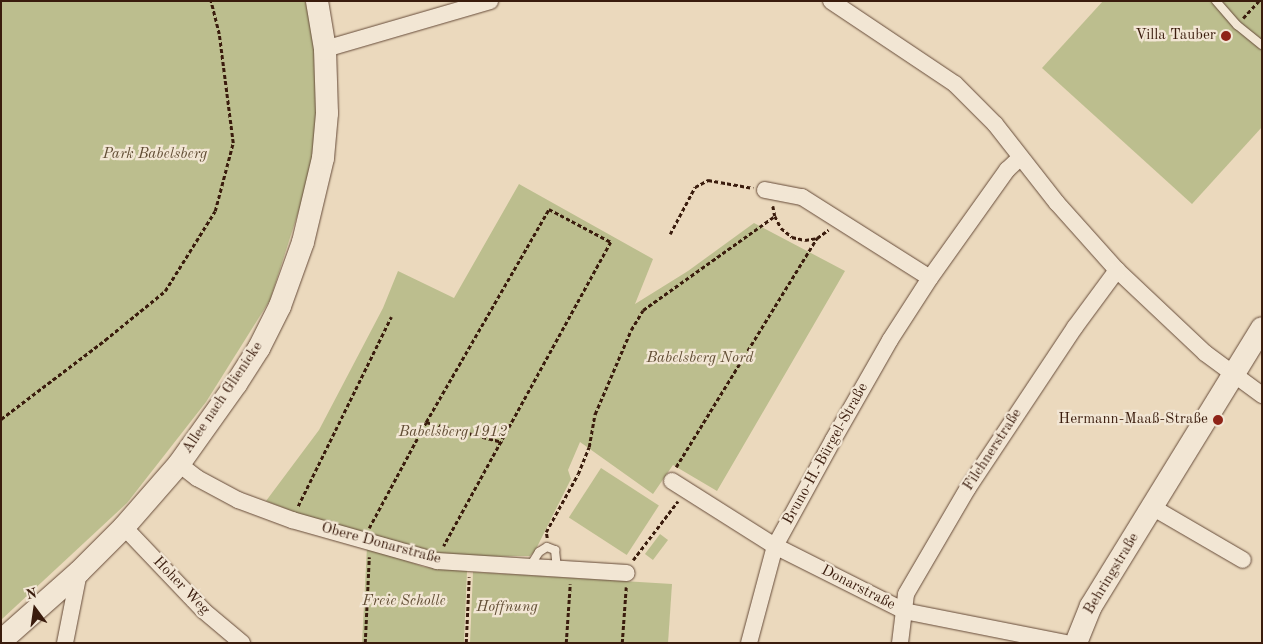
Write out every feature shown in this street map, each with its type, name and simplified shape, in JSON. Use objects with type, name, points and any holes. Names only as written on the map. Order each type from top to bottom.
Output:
[{"type":"street","name":"Allee nach Glienicke","points":[[1,641],[78,572],[124,527],[179,464],[236,384],[259,348],[280,306],[313,205],[323,158],[327,113],[325,49],[316,1]]},
{"type":"street","points":[[325,49],[490,1]]},
{"type":"street","points":[[839,3],[955,84],[995,124],[1020,158],[1117,270],[1175,326],[1262,395]]},
{"type":"street","name":"Bruno-H.-Bürgel-Straße","points":[[749,643],[775,546],[869,376],[930,278],[1007,170],[1020,158]]},
{"type":"street","points":[[771,191],[802,197],[930,278]]},
{"type":"street","name":"Filchnerstraße","points":[[900,643],[906,594],[968,488],[1075,327],[1117,270]]},
{"type":"street","name":"Behringstraße","points":[[1076,643],[1091,606],[1262,328]]},
{"type":"street","name":"Obere Donarstraße","points":[[179,464],[196,478],[238,500],[292,520],[437,561],[470,565],[627,572]]},
{"type":"street","name":"Donarstraße","points":[[674,474],[775,546],[904,611],[1065,643]]},
{"type":"street","points":[[1152,508],[1243,560]]},
{"type":"street","name":"Hoher Weg","points":[[124,527],[204,611],[242,643]]},
{"type":"street","points":[[65,643],[78,572]]},
{"type":"lane","points":[[1216,1],[1237,25],[1262,45]]},
{"type":"lane","points":[[529,568],[540,552],[547,547],[555,550],[564,570]]},
{"type":"path","points":[[1,419],[106,340],[165,291],[215,211],[234,143],[219,34],[211,1]]},
{"type":"path","points":[[1237,25],[1259,1]]},
{"type":"path","points":[[670,234],[695,187],[708,180],[771,191],[774,200],[775,216],[781,228],[792,237],[805,240],[817,238]]},
{"type":"path","points":[[365,643],[369,542],[366,533],[426,422],[549,209],[611,242],[444,546]]},
{"type":"path","points":[[547,547],[546,532],[578,474],[589,447],[595,414],[631,330],[643,310],[775,216]]},
{"type":"path","points":[[674,474],[817,238],[840,220]]},
{"type":"path","points":[[295,512],[391,317]]},
{"type":"path","points":[[426,422],[502,442]]},
{"type":"path","points":[[622,643],[627,572],[633,560],[677,503]]},
{"type":"path","points":[[466,643],[470,565]]},
{"type":"path","points":[[564,570],[566,643]]},
{"type":"green space","name":"Park Babelsberg","points":[[1,1],[305,1],[315,36],[317,125],[309,179],[270,300],[206,402],[127,503],[1,620]]},
{"type":"green space","points":[[1103,1],[1262,1],[1262,127],[1192,204],[1042,68]]},
{"type":"green space","name":"Babelsberg 1912","points":[[519,184],[653,259],[635,304],[688,271],[754,223],[845,271],[717,491],[673,465],[653,494],[580,442],[568,470],[571,479],[535,551],[530,556],[447,557],[315,520],[266,501],[319,430],[383,308],[398,271],[454,298]]},
{"type":"green space","points":[[601,468],[659,506],[627,555],[569,517]]},
{"type":"green space","points":[[660,534],[668,540],[653,560],[645,554]]},
{"type":"green space","name":"Freie Scholle","points":[[367,547],[424,567],[467,571],[464,643],[362,643]]},
{"type":"green space","name":"Hoffnung","points":[[473,572],[672,584],[668,643],[470,643]]},
{"type":"place","name":"Villa Tauber","points":[[1226,36]]},
{"type":"place","name":"Hermann-Maaß-Straße","points":[[1218,420]]},
{"type":"park label","name":"Babelsberg Nord","points":[[700,359]]}]
